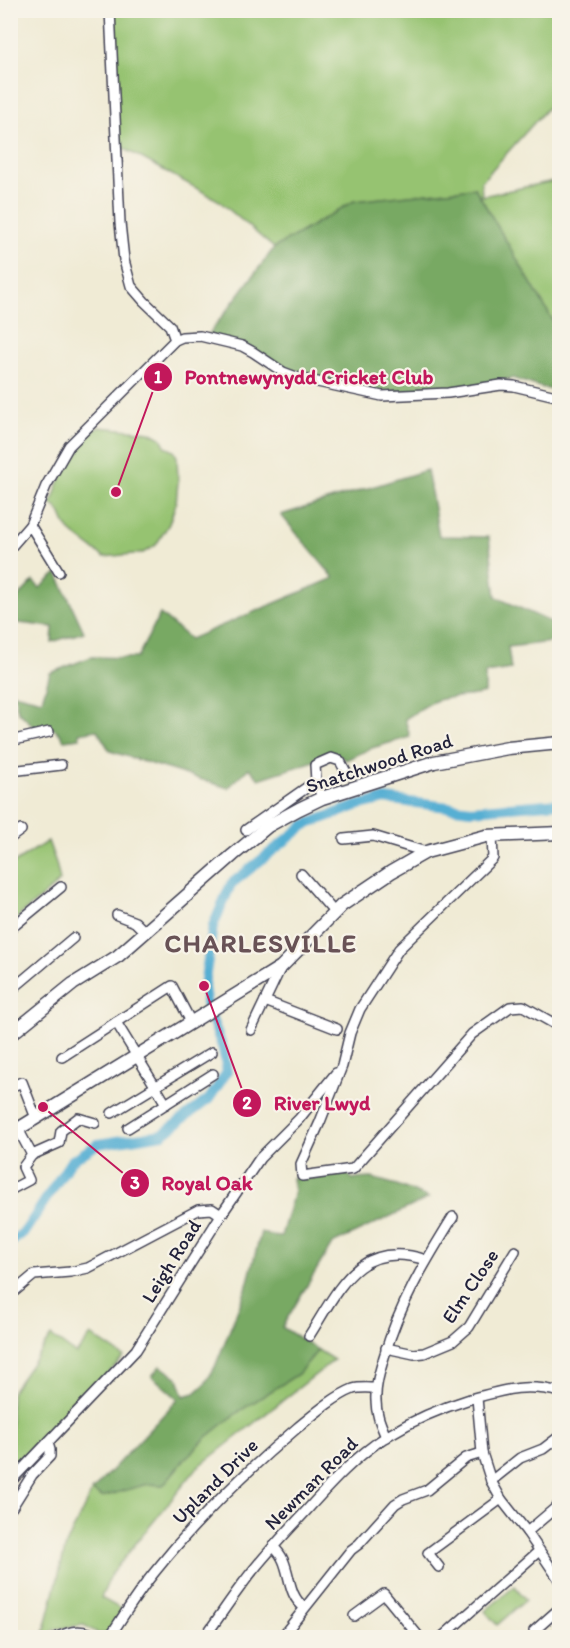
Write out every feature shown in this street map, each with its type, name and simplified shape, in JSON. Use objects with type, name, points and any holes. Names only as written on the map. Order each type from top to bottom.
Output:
[{"type":"main road","name":"Snatchwood Road","points":[[10,1035],[73,984],[118,956],[268,826],[322,798],[434,762],[508,748],[560,743]]},
{"type":"main road","points":[[14,1131],[281,967],[342,905],[426,852],[492,835],[560,833]]},
{"type":"street","points":[[110,10],[120,223],[124,260],[131,286],[170,326],[175,340]]},
{"type":"street","points":[[10,548],[30,525],[46,486],[69,446],[175,340],[182,337],[200,336],[242,346],[283,372],[299,378],[382,396],[448,393],[501,385],[560,397]]},
{"type":"street","points":[[30,525],[59,572]]},
{"type":"street","points":[[10,741],[49,732]]},
{"type":"street","points":[[322,798],[316,781],[315,765],[331,758],[340,761],[347,774]]},
{"type":"street","points":[[10,787],[11,771],[61,765]]},
{"type":"street","points":[[246,830],[316,781]]},
{"type":"street","points":[[368,836],[371,825]]},
{"type":"street","points":[[10,838],[21,830]]},
{"type":"street","points":[[492,835],[493,858],[399,949],[360,1009],[350,1033],[342,1066],[301,1164],[302,1176],[353,1169],[472,1034],[510,1007],[523,1006],[560,1027]]},
{"type":"street","points":[[344,839],[373,836],[426,852]]},
{"type":"street","points":[[302,874],[334,912]]},
{"type":"street","points":[[10,929],[61,887]]},
{"type":"street","points":[[117,915],[135,922],[146,932]]},
{"type":"street","points":[[10,991],[73,938]]},
{"type":"street","points":[[251,1030],[281,967]]},
{"type":"street","points":[[62,1057],[171,986],[191,1022]]},
{"type":"street","points":[[265,1001],[337,1029]]},
{"type":"street","points":[[116,1022],[166,1104]]},
{"type":"street","points":[[112,1113],[212,1052]]},
{"type":"street","name":"Leigh Road","points":[[10,1482],[136,1350],[221,1215],[260,1158],[299,1119],[342,1066]]},
{"type":"street","points":[[128,1128],[213,1074]]},
{"type":"street","points":[[10,1087],[22,1082],[36,1118]]},
{"type":"street","points":[[10,1190],[29,1180],[23,1167],[32,1155],[58,1143],[61,1131],[78,1118],[95,1123]]},
{"type":"street","points":[[14,1131],[32,1155]]},
{"type":"street","points":[[10,1295],[34,1275],[88,1268],[198,1210],[212,1209],[221,1215]]},
{"type":"street","points":[[386,1437],[376,1410],[376,1388],[387,1348],[403,1303],[453,1217]]},
{"type":"street","name":"Elm Close","points":[[387,1348],[414,1354],[424,1353],[453,1341],[469,1327],[514,1251]]},
{"type":"street","points":[[309,1336],[345,1280],[366,1262],[379,1256],[394,1254],[426,1260]]},
{"type":"street","name":"Newman Road","points":[[204,1638],[244,1581],[338,1475],[386,1437],[453,1404],[505,1390],[543,1387],[560,1392]]},
{"type":"street","name":"Upland Drive","points":[[109,1638],[152,1574],[207,1511],[242,1476],[309,1418],[339,1397],[352,1389],[376,1388]]},
{"type":"street","points":[[477,1398],[482,1453],[491,1481],[501,1499],[527,1532],[560,1581]]},
{"type":"street","points":[[491,1481],[520,1458],[543,1449],[560,1436]]},
{"type":"street","name":"Leigh Road","points":[[12,1507],[33,1474],[50,1455],[51,1450],[48,1443]]},
{"type":"street","points":[[281,1638],[351,1550],[395,1504],[427,1490],[461,1462],[482,1453]]},
{"type":"street","points":[[439,1567],[428,1553],[501,1499]]},
{"type":"street","points":[[527,1532],[560,1504]]},
{"type":"street","points":[[273,1547],[283,1557],[294,1597],[304,1608]]},
{"type":"street","points":[[441,1638],[539,1551]]},
{"type":"street","points":[[354,1616],[392,1588]]},
{"type":"street","points":[[384,1594],[420,1638]]},
{"type":"street","points":[[540,1638],[534,1630],[560,1608]]},
{"type":"street","points":[[56,1638],[76,1630],[93,1634],[99,1638]]},
{"type":"green space","points":[[110,11],[559,11],[559,95],[481,182],[482,196],[559,180],[559,331],[475,188],[354,201],[274,248],[218,200],[116,144]]},
{"type":"green space","points":[[475,188],[559,331],[559,391],[512,378],[473,388],[384,393],[318,380],[283,368],[209,334],[274,248],[354,201]]},
{"type":"green space","points":[[99,427],[150,432],[161,438],[166,447],[174,451],[177,457],[176,503],[169,524],[156,545],[143,553],[104,557],[70,531],[58,510],[51,504],[67,461],[81,438]]},
{"type":"green space","points":[[427,470],[439,536],[489,537],[496,597],[559,626],[559,641],[508,647],[511,669],[485,673],[485,693],[441,699],[428,705],[405,719],[410,737],[372,748],[346,760],[336,754],[259,779],[249,768],[228,788],[110,751],[97,730],[79,733],[80,738],[64,740],[53,728],[36,729],[18,711],[14,693],[42,700],[50,673],[91,657],[137,658],[160,614],[190,639],[334,578],[281,515]]},
{"type":"green space","points":[[57,573],[84,632],[52,642],[53,627],[11,622],[11,605],[33,581],[40,588]]},
{"type":"green space","points":[[48,841],[60,881],[11,923],[11,865]]},
{"type":"green space","points":[[346,1173],[353,1179],[372,1178],[429,1198],[332,1244],[282,1327],[318,1350],[298,1374],[238,1412],[207,1437],[163,1485],[147,1484],[102,1497],[92,1491],[178,1399],[152,1376],[160,1366],[178,1378],[184,1396],[195,1393],[205,1384],[215,1367],[246,1289],[261,1232],[281,1236],[294,1192],[292,1178],[313,1178]]},
{"type":"green space","points":[[91,1335],[124,1357],[11,1476],[11,1393],[51,1336],[76,1354]]},
{"type":"green space","points":[[318,1350],[334,1360],[197,1468],[112,1573],[101,1598],[123,1610],[107,1633],[99,1634],[84,1625],[55,1629],[43,1638],[66,1545],[92,1491],[102,1497],[147,1484],[163,1485],[207,1437],[238,1412],[298,1374]]},
{"type":"green space","points":[[515,1586],[526,1600],[497,1625],[485,1611]]},
{"type":"waterway","points":[[10,1243],[25,1231],[71,1161],[98,1144],[163,1134],[209,1099],[227,1072],[223,1049],[206,1003],[204,986],[213,926],[231,884],[305,825],[356,806],[385,799],[471,810],[560,803]]},
{"type":"place","name":"Pontnewynydd Cricket Club","points":[[116,492]]},
{"type":"place","name":"River Lwyd","points":[[204,986]]},
{"type":"place","name":"Royal Oak","points":[[43,1107]]},
{"type":"district","name":"CHARLESVILLE","points":[[261,943]]}]
